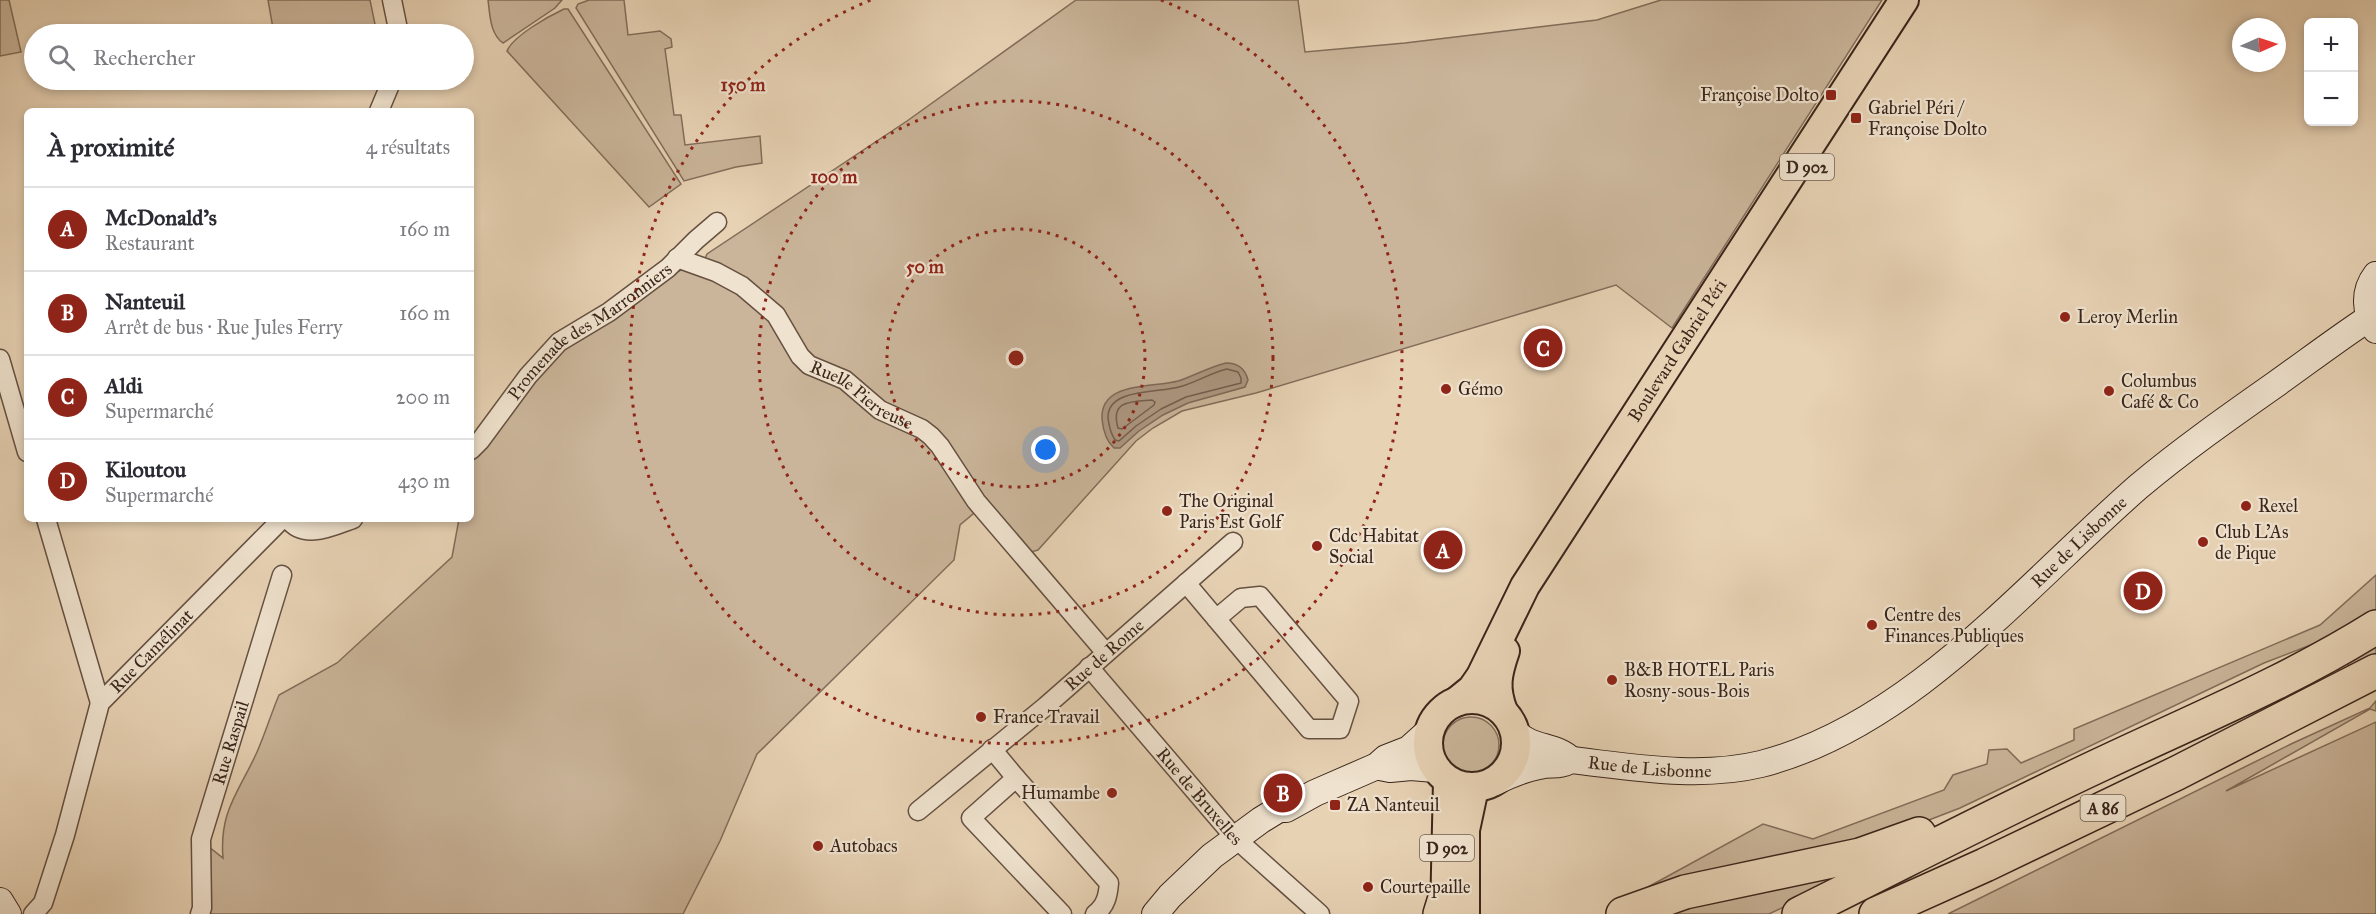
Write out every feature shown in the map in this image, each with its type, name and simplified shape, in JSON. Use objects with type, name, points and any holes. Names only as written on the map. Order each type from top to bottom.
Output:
[{"type":"highway","name":"A 86","points":[[1798,914],[2098,766],[2276,682],[2376,627]]},
{"type":"highway","name":"A 86","points":[[1876,914],[1985,865],[2177,773],[2376,671]]},
{"type":"highway","points":[[2327,695],[2376,689]]},
{"type":"highway","points":[[1639,910],[1711,886],[1860,855],[1907,840],[1958,818],[2098,766]]},
{"type":"main road","name":"Boulevard Gabriel Péri","points":[[1456,702],[1472,689],[1481,676],[1525,586],[1904,0]]},
{"type":"main road","name":"Boulevard Gabriel Péri","points":[[1509,722],[1496,694],[1497,678],[1510,639],[1527,608],[1642,434],[1677,379],[1699,336],[1732,282],[1916,0]]},
{"type":"main road","points":[[1468,699],[1493,704],[1509,722],[1515,755],[1510,765],[1463,780],[1428,751],[1428,732],[1439,713],[1456,702],[1468,699]]},
{"type":"main road","name":"D 902","points":[[1448,911],[1463,780]]},
{"type":"street","points":[[392,0],[397,24]]},
{"type":"street","points":[[380,108],[388,90]]},
{"type":"street","name":"Promenade des Marronniers","points":[[474,447],[528,376],[559,342],[609,312],[668,268],[717,222]]},
{"type":"street","name":"Ruelle Pierreuse","points":[[677,258],[716,272],[742,286],[776,315],[800,356],[809,365],[844,380],[880,410],[922,429],[931,436],[976,501],[1106,653]]},
{"type":"street","name":"Rue de Lisbonne","points":[[1463,780],[1545,765],[1560,766],[1571,760],[1672,770],[1740,768],[1812,746],[1865,720],[1947,662],[2102,519],[2197,440],[2373,324],[2366,305],[2368,292],[2376,275]]},
{"type":"street","points":[[0,359],[24,442]]},
{"type":"street","points":[[47,522],[100,703]]},
{"type":"street","name":"Rue Camélinat","points":[[33,914],[43,903],[65,835],[100,703],[279,522]]},
{"type":"street","points":[[291,522],[294,526],[316,532],[344,522]]},
{"type":"street","name":"Rue de Rome","points":[[918,811],[1106,653],[1233,542]]},
{"type":"street","name":"Rue Raspail","points":[[200,914],[202,908],[201,839],[282,575]]},
{"type":"street","points":[[1186,583],[1216,619],[1309,729],[1340,729],[1349,701],[1260,596],[1240,598],[1216,619]]},
{"type":"street","name":"Rue de Bruxelles","points":[[1089,667],[1240,843],[1320,914]]},
{"type":"street","name":"Rue de Lisbonne","points":[[1509,722],[1529,743],[1563,752],[1571,760]]},
{"type":"street","points":[[1174,914],[1221,867],[1240,843],[1279,809],[1287,809],[1316,793],[1377,766],[1386,758],[1409,749],[1428,732]]},
{"type":"street","points":[[992,748],[1108,883],[1108,898],[1095,914]]},
{"type":"street","points":[[1377,766],[1389,770],[1411,767],[1463,780]]},
{"type":"street","points":[[1016,778],[971,818],[1062,914]]},
{"type":"street","points":[[1155,914],[1178,888],[1212,856],[1240,843]]},
{"type":"street","points":[[0,901],[8,914]]},
{"type":"shaded area","points":[[0,0],[9,0],[21,52],[0,56]]},
{"type":"shaded area","points":[[268,0],[370,0],[375,24],[272,24]]},
{"type":"shaded area","points":[[488,0],[562,0],[555,8],[503,43],[495,35]]},
{"type":"shaded area","points":[[589,0],[624,0],[628,35],[660,31],[671,39],[672,47],[665,49],[674,115],[681,115],[685,145],[760,136],[762,163],[736,167],[684,181],[576,8],[578,4]]},
{"type":"shaded area","points":[[1076,0],[1298,0],[1305,52],[1405,43],[1597,20],[1661,0],[1882,0],[1672,328],[1616,285],[1256,393],[1182,411],[1136,441],[1038,550],[1031,552],[986,503],[960,525],[954,560],[757,754],[720,841],[683,914],[201,914],[209,847],[223,858],[224,827],[227,814],[257,752],[279,695],[337,663],[452,557],[458,522],[474,522],[474,451],[562,348],[677,272],[683,269],[699,271],[707,254],[907,121]]},
{"type":"shaded area","points":[[564,9],[568,9],[681,184],[649,207],[507,51],[524,33]]},
{"type":"shaded area","points":[[2376,575],[2376,612],[2331,637],[2264,663],[1960,808],[1903,830],[1637,893],[1763,824],[1813,839],[1944,790],[1953,775],[1987,764],[1989,750],[2007,749],[2021,763],[2074,740],[2074,729],[2320,625]]},
{"type":"shaded area","points":[[2376,646],[2376,655],[2349,669],[2348,663]]},
{"type":"shaded area","points":[[2376,701],[2376,711],[2370,709],[2226,791],[2376,722],[2376,914],[1948,914],[2291,744],[2370,708]]},
{"type":"shaded area","points":[[1471,717],[1482,719],[1491,725],[1497,734],[1499,745],[1497,756],[1491,765],[1482,771],[1471,773],[1460,771],[1451,765],[1445,756],[1443,745],[1445,734],[1451,725],[1460,719]]},
{"type":"shaded area","points":[[1872,865],[1769,914],[1664,914]]},
{"type":"water","points":[[1226,363],[1243,369],[1248,380],[1245,387],[1188,403],[1163,415],[1139,431],[1120,448],[1114,448],[1109,442],[1102,419],[1104,407],[1110,398],[1130,388],[1178,381]]},
{"type":"place","name":"Françoise Dolto","points":[[1831,95]]},
{"type":"place","name":"Gabriel Péri / Françoise Dolto","points":[[1856,118]]},
{"type":"place","name":"Leroy Merlin","points":[[2065,317]]},
{"type":"place","name":"Aldi","points":[[1543,348]]},
{"type":"place","name":"Gémo","points":[[1446,389]]},
{"type":"place","name":"Columbus Café & Co","points":[[2109,391]]},
{"type":"place","name":"Rexel","points":[[2246,506]]},
{"type":"place","name":"The Original Paris Est Golf","points":[[1167,511]]},
{"type":"place","name":"Club L'As de Pique","points":[[2203,542]]},
{"type":"place","name":"Cdc Habitat Social","points":[[1317,546]]},
{"type":"place","name":"McDonald's","points":[[1443,550]]},
{"type":"place","name":"Kiloutou","points":[[2143,591]]},
{"type":"place","name":"Centre des Finances Publiques","points":[[1872,625]]},
{"type":"place","name":"B&B HOTEL Paris Rosny-sous-Bois","points":[[1612,680]]},
{"type":"place","name":"France Travail","points":[[981,717]]},
{"type":"place","name":"Humambe","points":[[1112,793]]},
{"type":"place","name":"Nanteuil","points":[[1283,793]]},
{"type":"place","name":"ZA Nanteuil","points":[[1335,805]]},
{"type":"place","name":"Autobacs","points":[[818,846]]},
{"type":"place","name":"Courtepaille","points":[[1368,887]]}]
